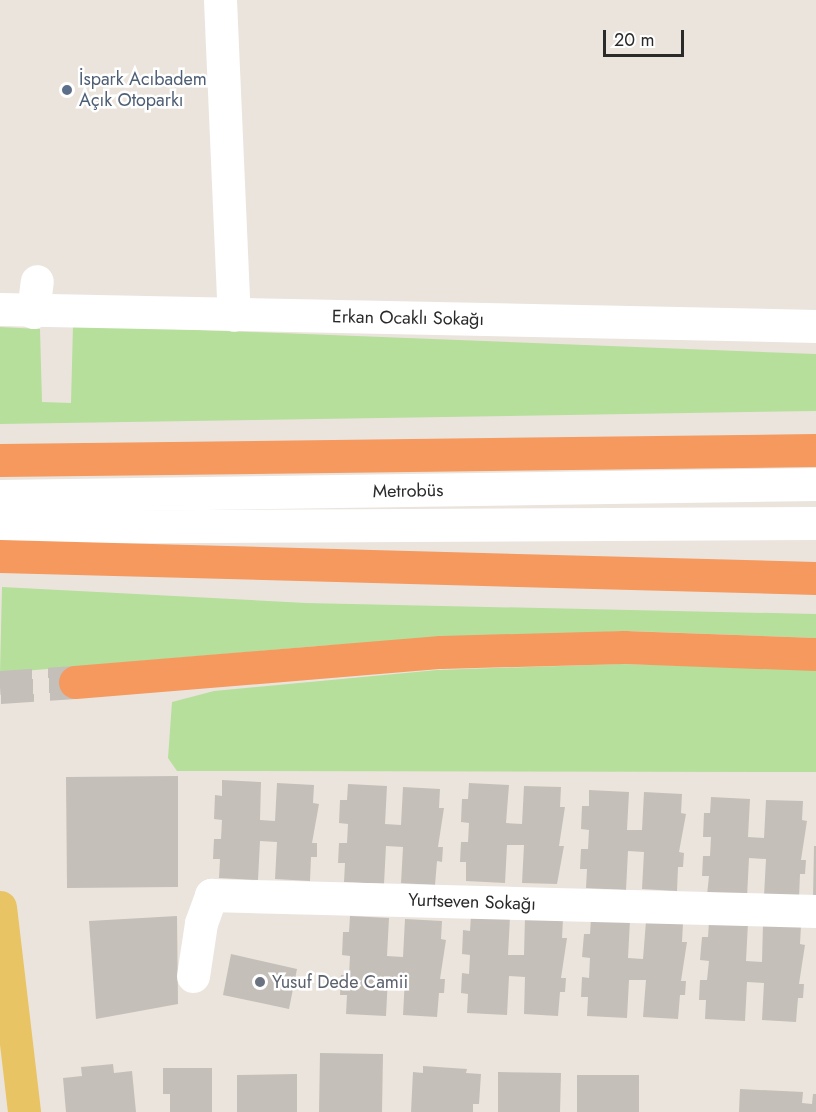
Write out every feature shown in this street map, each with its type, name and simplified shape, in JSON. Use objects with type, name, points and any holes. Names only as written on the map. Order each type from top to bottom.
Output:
[{"type":"highway","points":[[0,460],[816,450]]},
{"type":"highway","points":[[0,556],[816,578]]},
{"type":"highway","points":[[329,566],[816,557]]},
{"type":"highway","points":[[75,682],[441,652],[624,647],[816,654]]},
{"type":"main road","points":[[0,907],[24,1112]]},
{"type":"street","points":[[220,0],[234,315]]},
{"type":"street","name":"Erkan Ocaklı Sokağı","points":[[20,299],[234,315],[816,326]]},
{"type":"street","name":"Metrobüs","points":[[0,496],[816,484]]},
{"type":"street","name":"Metrobüs","points":[[0,527],[816,523]]},
{"type":"street","name":"Yurtseven Sokağı","points":[[193,976],[201,923],[211,895],[816,911]]},
{"type":"green space","points":[[73,325],[816,354],[816,411],[0,424],[0,327],[40,329],[42,402],[71,403]]},
{"type":"green space","points":[[2,587],[306,603],[816,614],[816,638],[629,631],[484,637],[318,646],[0,673]]},
{"type":"green space","points":[[620,664],[816,669],[816,772],[177,771],[168,758],[172,702],[214,691],[437,670]]},
{"type":"building","points":[[178,776],[178,887],[67,888],[66,777]]},
{"type":"building","points":[[222,780],[261,782],[260,820],[275,821],[277,783],[314,785],[313,803],[319,804],[312,843],[317,843],[317,857],[311,857],[310,881],[275,879],[277,842],[260,841],[258,880],[219,878],[220,859],[213,859],[214,839],[221,839],[222,820],[214,819],[215,795],[222,796]]},
{"type":"building","points":[[469,783],[509,785],[506,823],[522,824],[524,786],[561,787],[560,807],[565,807],[559,846],[564,846],[557,884],[522,883],[524,845],[507,845],[505,883],[466,881],[466,862],[460,862],[461,842],[468,842],[469,823],[461,822],[462,799],[468,799]]},
{"type":"building","points":[[348,784],[387,786],[385,824],[401,825],[403,787],[440,789],[439,808],[444,808],[438,847],[443,847],[442,862],[437,861],[435,885],[401,883],[403,847],[386,846],[384,884],[344,882],[345,863],[338,863],[339,843],[347,843],[348,824],[339,823],[340,800],[347,800]]},
{"type":"building","points":[[589,790],[629,792],[627,830],[642,830],[644,792],[682,794],[681,813],[686,814],[679,852],[684,853],[683,867],[678,867],[677,891],[642,889],[644,852],[628,851],[626,890],[586,888],[587,869],[580,869],[581,849],[588,849],[589,830],[581,829],[582,806],[589,806]]},
{"type":"building","points":[[711,797],[750,799],[748,837],[764,838],[766,800],[803,801],[802,820],[807,821],[801,860],[806,860],[805,874],[800,874],[799,898],[764,896],[766,859],[749,858],[747,897],[707,895],[709,876],[702,876],[703,856],[710,856],[711,837],[703,837],[704,813],[710,813]]},
{"type":"building","points":[[814,846],[816,846],[816,899],[813,899]]},
{"type":"building","points":[[471,915],[510,917],[508,955],[524,955],[525,917],[563,919],[562,938],[567,938],[561,978],[566,978],[565,992],[560,992],[558,1016],[524,1014],[525,977],[509,976],[507,1015],[467,1013],[468,994],[461,993],[462,973],[469,974],[470,955],[462,954],[463,930],[470,931]]},
{"type":"building","points":[[177,916],[178,1004],[96,1019],[89,921]]},
{"type":"building","points":[[350,916],[389,918],[387,956],[403,957],[405,919],[442,921],[441,939],[446,940],[440,979],[445,979],[444,993],[439,993],[437,1017],[403,1015],[405,978],[388,977],[386,1016],[346,1014],[347,995],[340,995],[341,975],[349,975],[350,956],[342,955],[343,932],[349,932]]},
{"type":"building","points":[[591,918],[630,920],[628,958],[643,959],[646,921],[683,923],[682,942],[687,942],[681,981],[686,981],[685,995],[680,995],[678,1019],[643,1017],[646,980],[629,980],[627,1018],[587,1016],[588,997],[581,997],[582,977],[589,978],[590,958],[582,957],[584,934],[590,934]]},
{"type":"building","points":[[709,921],[748,923],[746,961],[762,962],[763,923],[801,926],[800,944],[805,945],[799,984],[804,984],[803,998],[798,998],[796,1022],[762,1020],[764,983],[747,982],[745,1021],[705,1019],[706,1000],[699,1000],[700,980],[707,980],[709,961],[700,960],[702,937],[708,937]]},
{"type":"building","name":"Yusuf Dede Camii","points":[[231,954],[297,969],[289,1009],[223,995]]},
{"type":"building","points":[[320,1053],[383,1054],[382,1112],[319,1112]]},
{"type":"building","points":[[113,1064],[114,1073],[132,1071],[136,1112],[66,1112],[63,1078],[82,1076],[81,1067]]},
{"type":"building","points":[[423,1066],[467,1069],[466,1073],[481,1074],[479,1104],[473,1104],[473,1112],[411,1112],[413,1072],[423,1073]]},
{"type":"building","points":[[163,1068],[212,1068],[212,1112],[170,1112],[170,1094],[163,1094]]},
{"type":"building","points":[[498,1072],[561,1073],[560,1112],[498,1112]]},
{"type":"building","points":[[297,1074],[297,1112],[237,1112],[237,1075]]},
{"type":"building","points":[[577,1075],[639,1075],[639,1112],[577,1112]]},
{"type":"building","points":[[740,1089],[803,1092],[802,1103],[812,1104],[813,1094],[816,1094],[816,1112],[739,1112]]},
{"type":"tunnel","points":[[0,687],[75,682]]},
{"type":"place","name":"İspark Acıbadem Açık Otoparkı","points":[[67,90]]},
{"type":"place","name":"Yusuf Dede Camii","points":[[260,982]]}]
